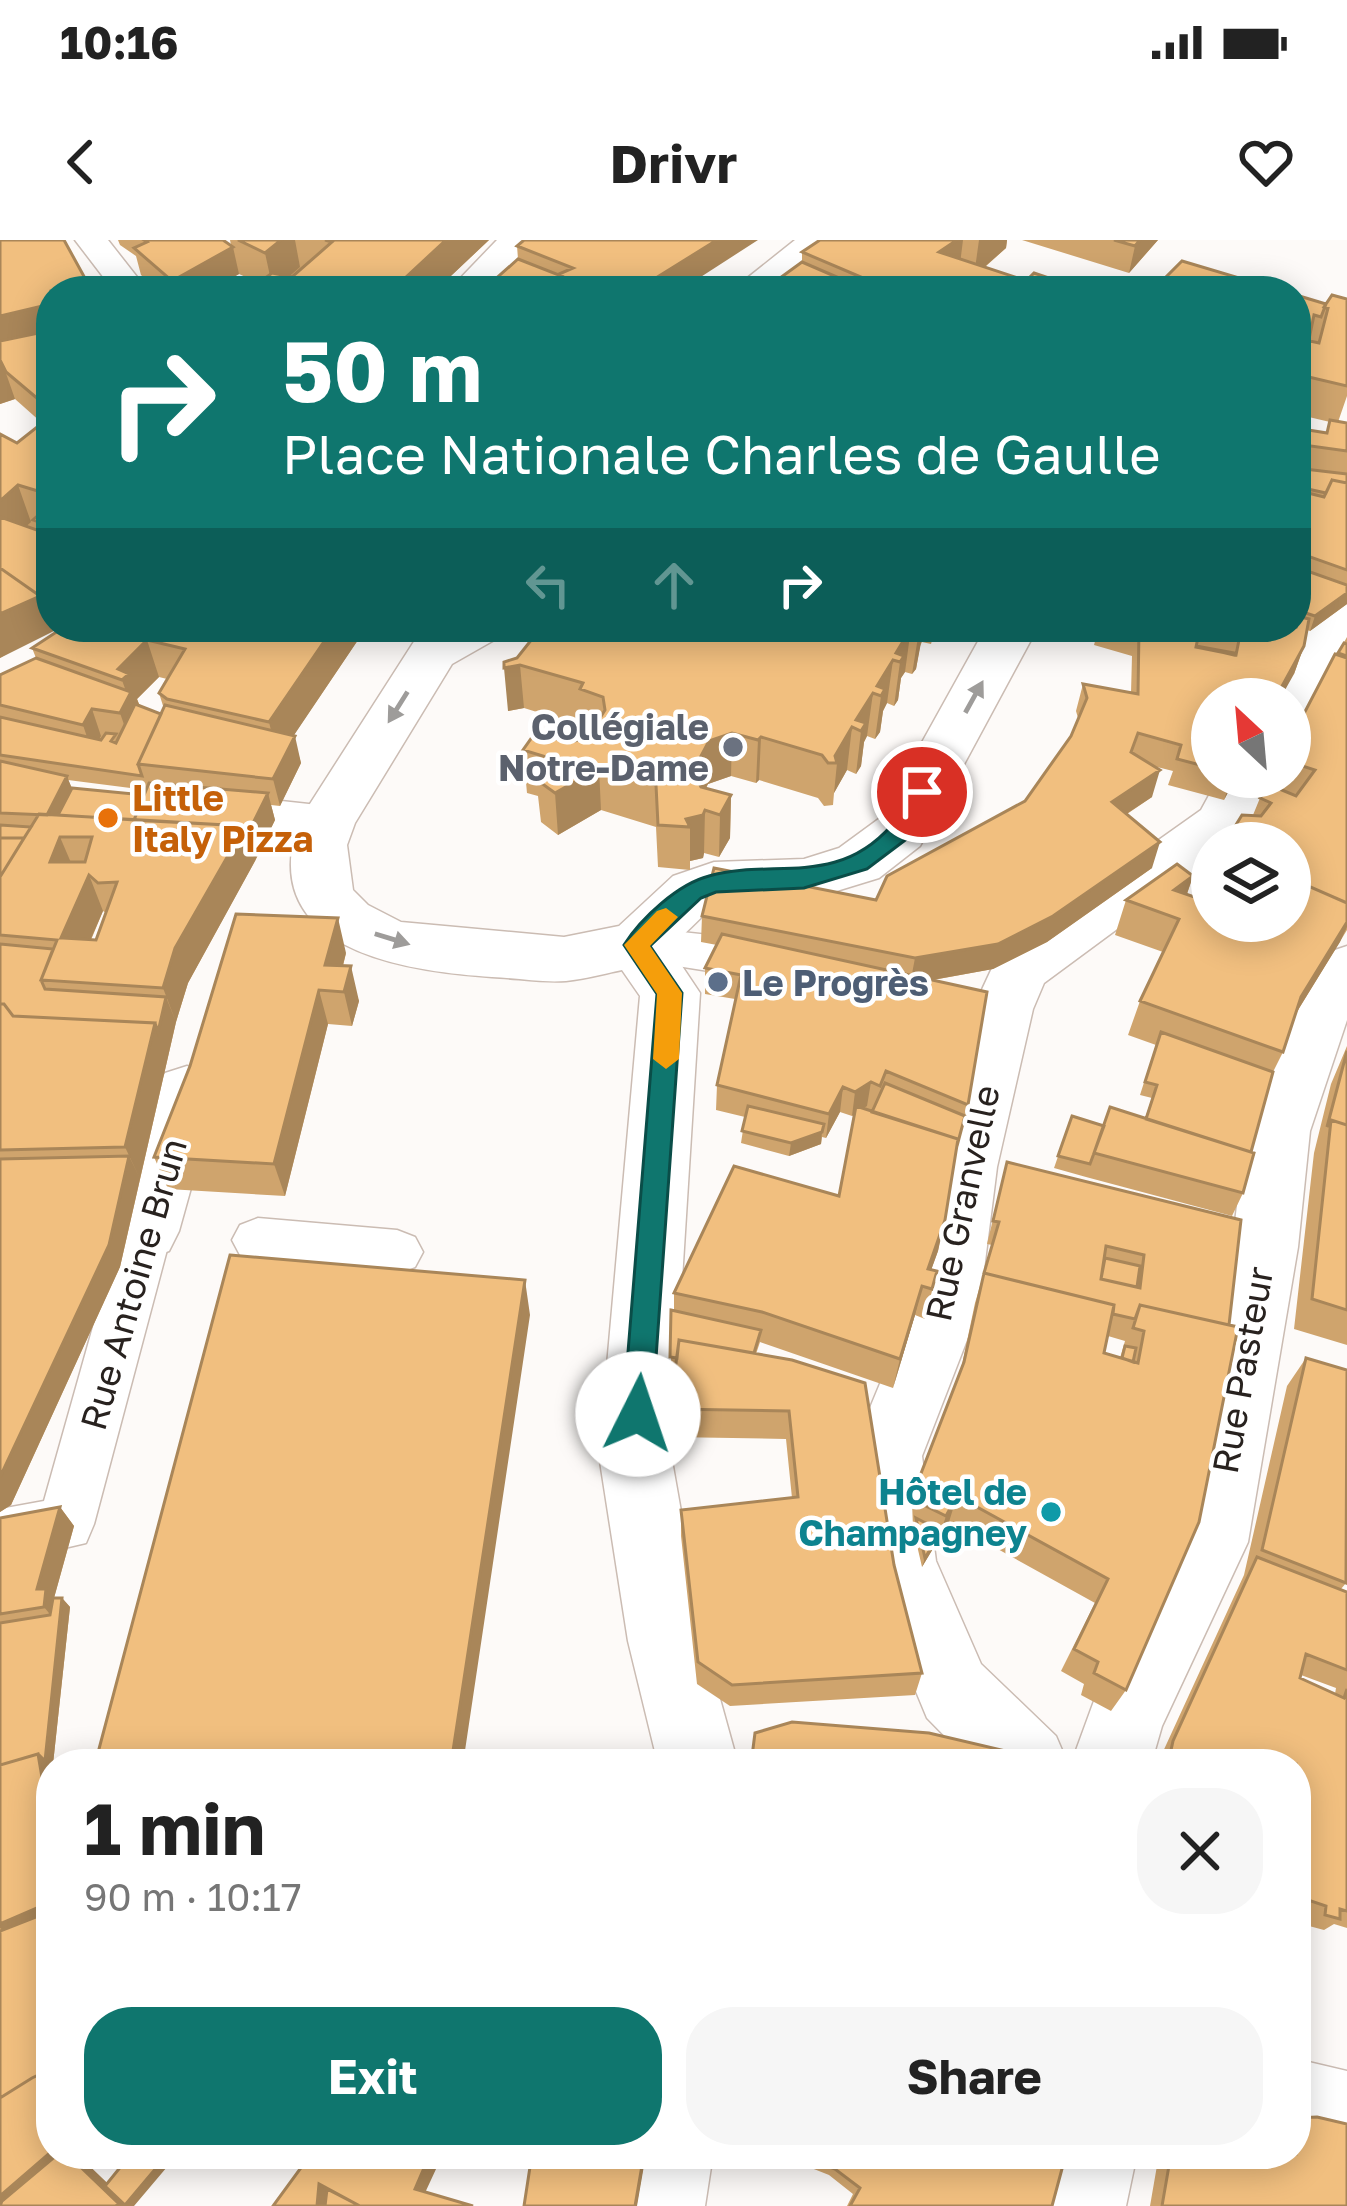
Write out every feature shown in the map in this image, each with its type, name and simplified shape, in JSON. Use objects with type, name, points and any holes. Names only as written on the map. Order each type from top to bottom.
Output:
[{"type":"street","points":[[91,240],[119,276]]},
{"type":"street","points":[[485,276],[520,240]]},
{"type":"street","points":[[773,276],[822,240]]},
{"type":"street","points":[[1300,678],[1318,645],[1347,618]]},
{"type":"street","points":[[451,642],[433,652],[327,821],[320,845],[325,897],[347,920],[390,942],[455,952],[564,959],[636,945],[706,951],[820,973]]},
{"type":"street","points":[[636,945],[693,891],[714,883],[804,880],[859,862],[900,832],[1004,642]]},
{"type":"street","name":"Rue Granvelle","points":[[1013,1749],[954,1690],[899,1561],[886,1456],[945,1309],[965,1167],[980,1005],[1020,969],[1221,824],[1235,798]]},
{"type":"street","points":[[172,804],[327,821]]},
{"type":"street","points":[[268,922],[325,897]]},
{"type":"street","points":[[636,945],[670,993],[634,1455],[667,1641],[694,1749]]},
{"type":"street","name":"Rue Pasteur","points":[[1116,1749],[1126,1718],[1211,1542],[1265,1247],[1278,1131],[1314,1022],[1347,969]]},
{"type":"street","name":"Rue Antoine Brun","points":[[0,1536],[65,1524],[205,1029]]},
{"type":"street","points":[[259,1240],[397,1252]]},
{"type":"street","points":[[1311,2097],[1347,2105]]},
{"type":"street","points":[[660,2206],[666,2169]]},
{"type":"street","points":[[1082,2206],[1091,2169]]},
{"type":"building","points":[[0,240],[64,240],[84,276],[36,276],[36,308],[0,316]]},
{"type":"building","points":[[144,240],[223,240],[233,247],[181,276],[166,276],[134,248],[147,242]]},
{"type":"building","points":[[238,240],[281,240],[265,253]]},
{"type":"building","points":[[325,240],[446,240],[407,276],[293,276],[332,242]]},
{"type":"building","points":[[524,240],[717,240],[659,276],[562,276],[559,274],[573,268],[517,246]]},
{"type":"building","points":[[820,240],[957,240],[939,252],[1012,276],[858,276],[802,252]]},
{"type":"building","points":[[518,259],[559,276],[499,276]]},
{"type":"building","points":[[1182,261],[1232,276],[1167,276]]},
{"type":"building","points":[[802,262],[834,276],[783,276]]},
{"type":"building","points":[[1332,295],[1347,299],[1347,386],[1311,378],[1311,341],[1319,343],[1328,308],[1324,307]]},
{"type":"building","points":[[1311,300],[1326,304],[1321,317],[1314,315],[1311,330]]},
{"type":"building","points":[[36,334],[36,397],[6,372],[0,360],[0,341]]},
{"type":"building","points":[[1330,420],[1347,423],[1347,451],[1311,446],[1311,430],[1327,433]]},
{"type":"building","points":[[36,428],[36,490],[18,485],[0,501],[0,434],[17,443]]},
{"type":"building","points":[[1311,470],[1347,474],[1347,483],[1332,480],[1326,493],[1311,490]]},
{"type":"building","points":[[1332,480],[1347,483],[1347,570],[1311,557],[1311,494],[1324,497]]},
{"type":"building","points":[[0,517],[36,530],[36,593],[0,568]]},
{"type":"building","points":[[0,568],[36,598],[0,614]]},
{"type":"building","points":[[1311,572],[1347,585],[1347,593],[1311,615]]},
{"type":"building","points":[[41,642],[145,642],[118,669],[129,674],[122,680],[32,648]]},
{"type":"building","points":[[155,642],[324,642],[269,722],[167,699],[159,693],[185,649]]},
{"type":"building","points":[[530,642],[903,642],[896,653],[904,656],[900,662],[893,660],[877,686],[885,689],[881,696],[873,693],[856,720],[866,723],[861,731],[852,727],[835,756],[837,763],[761,737],[732,733],[709,741],[693,771],[701,787],[731,795],[720,815],[705,810],[703,815],[686,819],[690,827],[658,825],[656,785],[599,768],[555,793],[537,780],[553,759],[523,750],[535,733],[568,742],[587,739],[605,710],[603,697],[580,689],[583,683],[520,665],[504,668],[504,662],[517,658]]},
{"type":"building","points":[[1139,642],[1197,642],[1196,647],[1236,655],[1239,642],[1305,642],[1286,678],[1191,678],[1191,763],[1177,759],[1181,745],[1138,733],[1131,752],[1160,770],[1112,802],[1160,842],[1053,916],[998,944],[915,958],[702,916],[714,868],[876,900],[887,876],[1025,801],[1071,736],[1087,698],[1083,684],[1138,694]]},
{"type":"building","points":[[1335,654],[1347,658],[1347,903],[1311,887],[1311,822],[1238,822],[1242,815],[1261,816],[1271,803],[1260,798],[1311,798],[1315,770],[1311,769],[1311,700]]},
{"type":"building","points":[[36,658],[131,692],[120,713],[92,709],[83,725],[0,705],[0,675]]},
{"type":"building","points":[[135,704],[161,714],[138,764],[142,776],[0,755],[0,717],[101,740],[106,733],[116,734],[111,741],[116,743]]},
{"type":"building","points":[[165,705],[295,736],[273,779],[138,764]]},
{"type":"building","points":[[0,761],[67,776],[47,815],[0,813]]},
{"type":"building","points":[[149,783],[268,793],[247,835],[245,826],[134,820]]},
{"type":"building","points":[[72,788],[144,795],[134,820],[58,815]]},
{"type":"building","points":[[39,814],[245,826],[175,948],[163,988],[41,980],[57,940],[0,935],[0,877]],"holes":[[[60,837],[92,837],[85,862],[50,862]],[[89,875],[98,883],[117,882],[96,940],[61,938]]]},
{"type":"building","points":[[0,825],[31,827],[24,838],[0,838]]},
{"type":"building","points":[[0,838],[24,838],[0,877]]},
{"type":"building","points":[[1177,864],[1191,874],[1174,890],[1191,896],[1191,942],[1311,942],[1311,887],[1347,903],[1347,922],[1301,997],[1283,1052],[1140,1001],[1179,919],[1126,900]]},
{"type":"building","points":[[236,914],[338,918],[325,965],[351,966],[344,992],[319,990],[274,1164],[154,1157],[190,1066]]},
{"type":"building","points":[[722,934],[987,992],[968,1105],[886,1071],[880,1086],[871,1082],[855,1092],[843,1087],[829,1114],[717,1085],[741,975],[705,968]]},
{"type":"building","points":[[0,944],[53,949],[41,980],[45,989],[166,997],[158,1032],[155,1023],[13,1016],[0,1004]]},
{"type":"building","points":[[0,1004],[13,1016],[155,1023],[125,1147],[0,1150]]},
{"type":"building","points":[[1161,1032],[1273,1072],[1251,1152],[1146,1119],[1157,1085],[1145,1082]]},
{"type":"building","points":[[1347,1051],[1347,1125],[1331,1120],[1327,1127]]},
{"type":"building","points":[[885,1083],[965,1116],[957,1146],[958,1139],[872,1112]]},
{"type":"building","points":[[748,1106],[824,1124],[822,1132],[791,1143],[742,1131]]},
{"type":"building","points":[[856,1106],[958,1139],[945,1220],[928,1269],[937,1271],[932,1289],[922,1286],[900,1359],[762,1312],[674,1293],[734,1166],[839,1196]]},
{"type":"building","points":[[1110,1107],[1254,1153],[1243,1193],[1094,1153]]},
{"type":"building","points":[[1072,1116],[1104,1126],[1090,1164],[1058,1156]]},
{"type":"building","points":[[1331,1120],[1347,1125],[1347,1310],[1312,1299]]},
{"type":"building","points":[[129,1156],[109,1245],[0,1477],[0,1159]]},
{"type":"building","points":[[1007,1162],[1241,1220],[1229,1325],[1140,1305],[1135,1319],[1113,1314],[1114,1305],[984,1273],[999,1222],[993,1221]],"holes":[[[1106,1246],[1144,1255],[1140,1288],[1101,1279]]]},
{"type":"building","points":[[230,1255],[525,1280],[453,1749],[99,1749]]},
{"type":"building","points":[[1105,1258],[1140,1266],[1137,1287],[1101,1279]]},
{"type":"building","name":"Hôtel de Champagney","points":[[984,1273],[1114,1305],[1104,1353],[1138,1363],[1144,1331],[1133,1328],[1140,1305],[1238,1327],[1199,1522],[1126,1690],[1094,1673],[1098,1662],[1074,1649],[1108,1579],[957,1496],[946,1516],[920,1503],[920,1476],[964,1362]]},
{"type":"building","points":[[671,1310],[761,1330],[754,1353],[679,1340],[677,1358],[670,1357]]},
{"type":"building","points":[[679,1340],[792,1360],[865,1383],[894,1565],[922,1673],[732,1685],[698,1662],[681,1510],[798,1497],[789,1411],[670,1409]]},
{"type":"building","points":[[1125,1346],[1136,1348],[1133,1362],[1122,1358]]},
{"type":"building","points":[[1306,1358],[1347,1370],[1346,1583],[1262,1550]]},
{"type":"building","points":[[60,1507],[37,1589],[46,1589],[44,1607],[0,1614],[0,1518]]},
{"type":"building","points":[[916,1518],[941,1531],[925,1558]]},
{"type":"building","points":[[1257,1557],[1347,1592],[1347,1670],[1306,1654],[1300,1678],[1344,1698],[1347,1689],[1347,1911],[1340,1909],[1340,1919],[1325,1915],[1326,1906],[1311,1901],[1311,1749],[1171,1749]]},
{"type":"building","points":[[53,1598],[62,1598],[46,1749],[0,1765],[0,1623],[50,1615]]},
{"type":"building","points":[[792,1722],[929,1733],[997,1749],[753,1749],[755,1733]]},
{"type":"building","points":[[36,1755],[36,1908],[0,1924],[0,1765]]},
{"type":"building","points":[[36,1917],[36,2076],[0,2098],[0,1931]]},
{"type":"building","points":[[36,2076],[36,2165],[0,2196],[0,2098]]},
{"type":"building","points":[[1311,2117],[1347,2124],[1347,2206],[1162,2206],[1168,2169],[1311,2169]]},
{"type":"building","points":[[40,2169],[83,2169],[118,2203],[0,2206]]},
{"type":"building","points":[[119,2169],[155,2169],[125,2205],[105,2186]]},
{"type":"building","points":[[300,2169],[424,2169],[415,2189],[473,2206],[360,2206],[319,2184],[317,2206],[273,2206]]},
{"type":"building","points":[[530,2169],[641,2169],[635,2206],[524,2206]]},
{"type":"building","points":[[835,2169],[1062,2169],[1052,2206],[850,2206],[860,2188]]},
{"type":"building","points":[[327,2189],[360,2206],[325,2206]]},
{"type":"slow traffic","points":[[666,917],[636,945],[670,993],[666,1059]]},
{"type":"place","name":"Collégiale Notre-Dame","points":[[733,747]]},
{"type":"place","name":"Little Italy Pizza","points":[[108,818]]},
{"type":"place","name":"Le Progrès","points":[[718,982]]},
{"type":"place","name":"Hôtel de Champagney","points":[[1051,1512]]},
{"type":"route","points":[[638,1414],[670,993],[636,945],[693,891],[714,883],[804,880],[859,862],[900,832],[922,792]]}]
